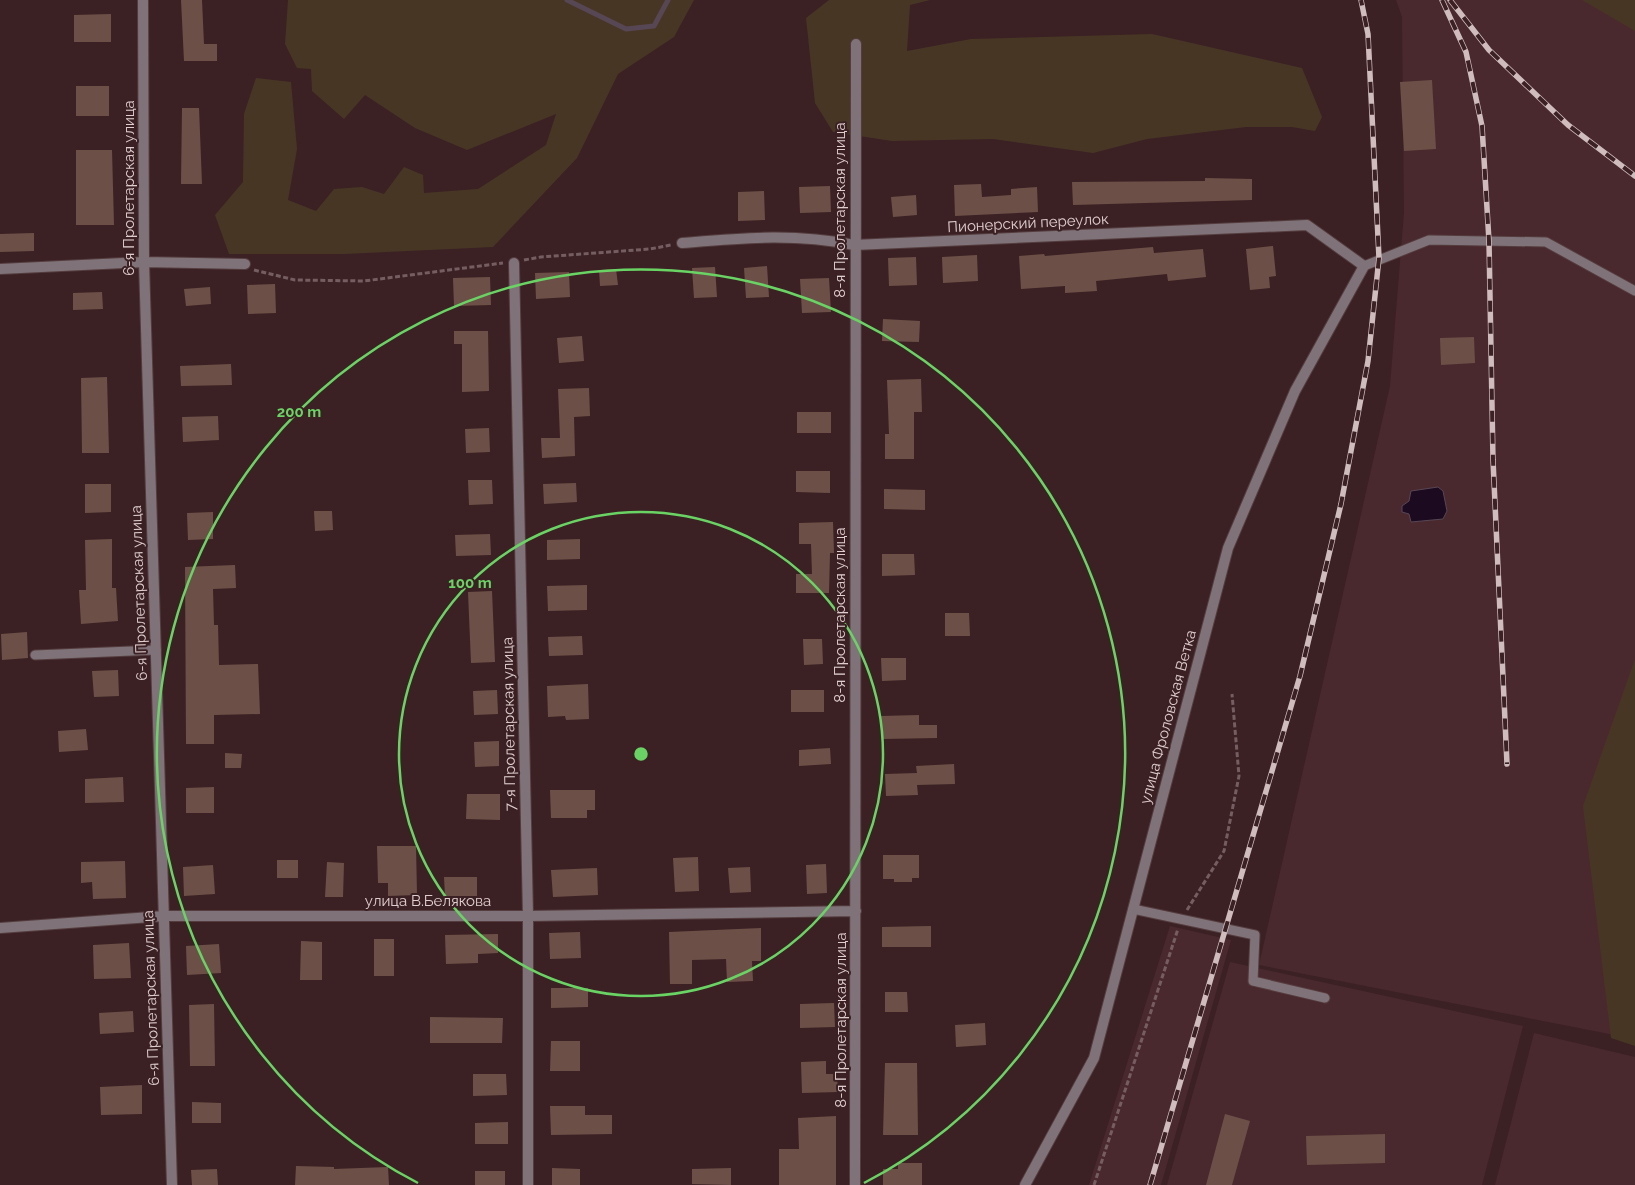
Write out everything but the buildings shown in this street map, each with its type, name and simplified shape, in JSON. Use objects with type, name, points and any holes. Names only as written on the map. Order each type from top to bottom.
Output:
[{"type":"street","name":"6-я Пролетарская улица","points":[[143,0],[144,262],[172,1185]]},
{"type":"street","name":"8-я Пролетарская улица","points":[[855,1185],[854,245],[856,44]]},
{"type":"street","name":"Пионерский переулок","points":[[682,243],[769,236],[825,240],[854,245],[1307,226],[1364,266]]},
{"type":"street","points":[[0,269],[144,262],[245,264]]},
{"type":"street","name":"7-я Пролетарская улица","points":[[514,262],[528,916],[528,1185]]},
{"type":"street","name":"улица Фроловская Ветка","points":[[1025,1185],[1094,1058],[1228,548],[1295,390],[1364,266]]},
{"type":"street","name":"улица В.Белякова","points":[[0,928],[164,916],[528,916],[856,911]]},
{"type":"lane","points":[[1364,266],[1429,240],[1546,242],[1635,291]]},
{"type":"lane","points":[[35,655],[156,650]]},
{"type":"lane","points":[[1133,909],[1255,935],[1253,980],[1325,998]]},
{"type":"path","points":[[245,264],[250,269],[295,280],[364,281],[541,257],[650,248],[682,243]]},
{"type":"path","points":[[1094,1185],[1182,918],[1224,852],[1239,776],[1232,694]]},
{"type":"shaded area","points":[[288,0],[694,0],[674,37],[618,74],[577,158],[493,247],[344,254],[229,254],[215,215],[243,182],[244,114],[256,78],[291,82],[297,149],[288,200],[316,211],[334,189],[362,187],[384,194],[404,167],[423,175],[424,193],[478,189],[546,145],[556,114],[467,150],[415,128],[365,95],[344,119],[312,91],[311,69],[297,68],[285,44]]},
{"type":"shaded area","points":[[829,0],[930,0],[910,5],[907,51],[971,39],[1152,34],[1302,68],[1322,117],[1315,131],[1292,127],[1246,127],[1147,139],[1093,153],[993,139],[892,141],[833,132],[815,103],[806,18]]},
{"type":"shaded area","points":[[1396,0],[1635,0],[1635,1039],[1259,965],[1390,386],[1404,213],[1402,17]]},
{"type":"shaded area","points":[[1582,0],[1635,0],[1635,31]]},
{"type":"shaded area","points":[[1438,487],[1443,491],[1447,511],[1443,519],[1411,522],[1409,514],[1402,512],[1402,506],[1409,501],[1411,491]]},
{"type":"shaded area","points":[[1635,659],[1635,1046],[1611,1038],[1583,806]]},
{"type":"shaded area","points":[[1170,926],[1231,940],[1161,1185],[1089,1185]]},
{"type":"shaded area","points":[[1230,962],[1523,1026],[1482,1185],[1167,1185]]},
{"type":"shaded area","points":[[1534,1033],[1635,1057],[1635,1185],[1495,1185]]},
{"type":"waterway","points":[[567,0],[626,29],[654,26],[668,0]]},
{"type":"railway","points":[[1150,1185],[1300,676],[1341,504],[1368,361],[1379,258],[1368,34],[1361,0]]},
{"type":"railway","points":[[1442,0],[1466,52],[1482,126],[1489,241],[1493,460],[1507,764]]},
{"type":"railway","points":[[1450,0],[1489,50],[1568,125],[1635,176]]}]
